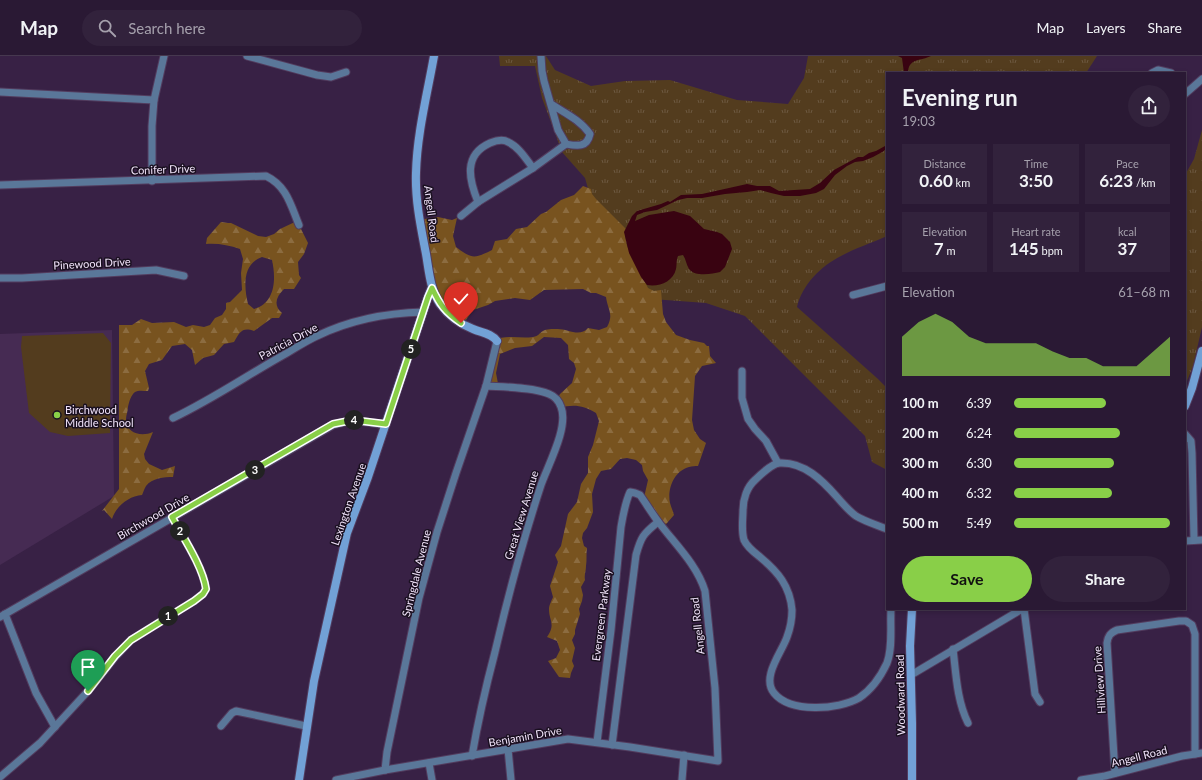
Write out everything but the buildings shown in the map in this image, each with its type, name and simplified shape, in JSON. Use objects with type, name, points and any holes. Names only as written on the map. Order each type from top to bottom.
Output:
[{"type":"street","points":[[152,181],[152,126],[154,100],[164,56]]},
{"type":"street","points":[[247,56],[324,76],[331,77],[346,72]]},
{"type":"street","name":"Angell Road","points":[[434,56],[418,146],[416,174],[418,212],[432,288],[439,303],[448,314],[461,323],[474,330],[487,334],[497,341]]},
{"type":"street","points":[[541,56],[544,81],[552,104],[558,130],[566,144],[575,146],[584,144],[589,139],[590,134],[585,127],[552,104]]},
{"type":"street","points":[[1154,72],[1158,70],[1167,72]]},
{"type":"street","points":[[1186,92],[1202,79]]},
{"type":"street","points":[[0,92],[154,100]]},
{"type":"street","points":[[478,202],[470,179],[470,168],[473,159],[484,147],[497,141],[503,140],[508,142],[521,152],[533,168]]},
{"type":"street","points":[[461,216],[478,202],[533,168],[566,144]]},
{"type":"street","name":"Conifer Drive","points":[[0,185],[266,176],[274,180],[285,193],[300,226]]},
{"type":"street","name":"Pinewood Drive","points":[[0,278],[156,270],[184,276]]},
{"type":"street","points":[[853,295],[886,286]]},
{"type":"street","name":"Lexington Avenue","points":[[299,780],[314,681],[347,533],[368,477],[432,288]]},
{"type":"street","name":"Patricia Drive","points":[[173,418],[192,409],[316,336],[339,327],[382,315],[404,312],[423,312]]},
{"type":"street","points":[[486,386],[497,341]]},
{"type":"street","points":[[1186,404],[1198,379],[1202,351]]},
{"type":"street","points":[[742,371],[742,398],[748,419],[766,441],[778,463]]},
{"type":"street","name":"Great View Avenue","points":[[472,756],[509,592],[526,531],[563,422],[561,406],[557,400],[549,394],[537,390],[486,386]]},
{"type":"street","name":"Springdale Avenue","points":[[385,770],[387,752],[419,598],[437,532],[486,386]]},
{"type":"street","name":"Birchwood Drive","points":[[3,616],[333,424],[353,420],[386,424]]},
{"type":"street","points":[[1186,435],[1191,441],[1192,453],[1194,540]]},
{"type":"street","points":[[886,529],[856,516],[845,507],[814,474],[793,464],[778,463],[752,482],[746,492],[743,507],[742,533],[745,542],[752,551],[781,577],[789,596],[792,609],[787,638],[772,668],[770,676],[770,684],[773,692],[780,698],[800,707],[814,708],[839,706],[860,697],[876,682],[887,663],[890,644],[891,610]]},
{"type":"street","name":"Angell Road","points":[[630,492],[640,495],[658,522],[697,572],[705,591],[715,688],[718,761]]},
{"type":"street","name":"Evergreen Parkway","points":[[597,742],[611,630],[621,527],[627,498],[630,492]]},
{"type":"street","points":[[0,777],[40,743],[88,691],[115,656],[131,640],[203,594],[206,589],[205,582],[190,549],[172,517]]},
{"type":"street","points":[[612,745],[636,555],[640,540],[647,531],[658,522]]},
{"type":"street","points":[[1186,541],[1202,540]]},
{"type":"street","name":"Woodward Road","points":[[912,610],[910,646],[912,780]]},
{"type":"street","points":[[911,675],[952,649],[1021,610]]},
{"type":"street","points":[[1023,610],[1035,694],[1040,702]]},
{"type":"street","points":[[3,616],[36,693],[55,727]]},
{"type":"street","name":"Hillview Drive","points":[[1115,773],[1107,643],[1109,635],[1117,630],[1180,620],[1186,621],[1192,625],[1195,634],[1199,753]]},
{"type":"street","points":[[952,649],[961,705],[968,723]]},
{"type":"street","points":[[221,726],[232,713],[236,711],[306,726]]},
{"type":"street","name":"Benjamin Drive","points":[[336,780],[348,779],[385,770],[568,739],[597,742],[718,761]]},
{"type":"street","points":[[508,749],[511,780]]},
{"type":"street","name":"Angell Road","points":[[1083,780],[1199,753]]},
{"type":"street","points":[[682,780],[684,755]]},
{"type":"street","points":[[429,763],[432,780]]},
{"type":"shaded area","points":[[898,56],[931,56],[913,62],[910,65],[908,72],[904,72],[902,58]]},
{"type":"shaded area","points":[[886,144],[884,151],[873,157],[847,166],[835,175],[824,189],[816,193],[800,196],[784,196],[760,190],[702,198],[687,198],[678,200],[657,210],[637,215],[635,221],[649,215],[674,211],[690,216],[704,229],[722,234],[730,242],[732,249],[725,267],[720,272],[713,274],[699,274],[692,272],[689,269],[683,255],[678,256],[676,269],[669,280],[661,284],[647,285],[641,277],[629,253],[624,232],[632,216],[637,211],[668,201],[670,202],[681,195],[702,194],[747,184],[770,186],[779,191],[810,189],[820,183],[834,170],[858,157],[863,157]]},
{"type":"shaded area","name":"Birchwood Middle School","points":[[112,330],[114,496],[0,565],[0,334]]},
{"type":"green space","points":[[499,56],[546,56],[555,70],[591,86],[625,81],[670,80],[737,100],[788,104],[804,78],[808,56],[1097,56],[1087,72],[886,72],[886,236],[846,253],[826,265],[813,277],[803,291],[797,307],[886,387],[886,469],[872,462],[865,436],[745,316],[706,303],[652,299],[596,216],[585,178],[562,152],[542,98],[535,66],[500,66]]},
{"type":"green space","points":[[1202,130],[1202,327],[1193,366],[1186,384],[1186,173],[1194,159]]},
{"type":"green space","points":[[583,186],[591,189],[592,194],[596,199],[628,231],[625,236],[627,246],[648,288],[654,291],[661,290],[663,314],[666,322],[676,335],[704,343],[709,346],[710,356],[716,363],[702,366],[695,376],[692,420],[694,430],[700,439],[706,443],[698,466],[691,466],[679,472],[673,481],[669,498],[674,515],[661,530],[643,502],[648,480],[643,471],[642,465],[636,460],[627,458],[620,459],[611,469],[601,471],[596,479],[592,494],[593,512],[582,538],[584,546],[587,548],[585,580],[581,587],[583,595],[579,609],[580,614],[572,640],[575,648],[572,661],[574,666],[570,678],[559,677],[548,661],[556,658],[560,650],[557,641],[547,637],[552,626],[549,609],[553,597],[550,586],[558,562],[555,555],[561,546],[568,514],[577,502],[581,484],[588,473],[588,457],[593,445],[599,421],[596,413],[587,408],[569,406],[559,408],[555,403],[560,394],[572,383],[576,369],[574,363],[569,359],[568,345],[561,338],[544,337],[532,346],[515,348],[500,354],[496,373],[499,389],[488,387],[493,341],[508,337],[533,337],[537,336],[544,330],[550,329],[581,332],[588,328],[599,330],[607,327],[610,319],[610,312],[606,297],[583,289],[544,290],[530,300],[515,298],[495,301],[473,310],[461,327],[442,313],[427,287],[426,270],[418,220],[438,217],[452,220],[457,218],[453,236],[456,247],[470,256],[477,256],[492,250],[495,241],[507,239],[516,229],[527,227],[541,214],[546,212],[561,200],[574,195]]},
{"type":"green space","points":[[297,221],[308,243],[304,254],[298,262],[299,275],[301,278],[294,289],[284,289],[277,298],[277,307],[282,313],[279,318],[272,318],[254,331],[242,331],[234,342],[224,344],[214,355],[203,358],[195,365],[192,350],[185,344],[172,346],[162,360],[149,364],[145,371],[149,388],[148,391],[138,391],[132,395],[126,418],[127,424],[135,433],[144,434],[153,432],[144,454],[145,459],[149,464],[162,470],[175,466],[173,477],[151,481],[146,486],[142,495],[132,497],[124,502],[114,514],[112,519],[104,510],[102,511],[119,489],[119,325],[132,325],[141,319],[152,323],[174,322],[186,327],[193,325],[204,327],[210,325],[215,318],[222,315],[226,309],[226,303],[230,302],[242,290],[241,273],[243,259],[240,249],[232,246],[206,244],[207,238],[221,222],[231,223],[258,236],[266,237],[274,234],[280,229]],"holes":[[[262,257],[272,260],[274,274],[273,289],[267,301],[254,309],[248,304],[245,284],[248,270],[255,260]]]},
{"type":"green space","points":[[103,333],[111,343],[110,433],[68,436],[50,432],[29,413],[21,347],[22,336]]},
{"type":"place","name":"Birchwood Middle School","points":[[57,415]]},
{"type":"route","points":[[88,691],[115,656],[131,640],[194,601],[203,594],[206,589],[205,582],[190,549],[172,517],[333,424],[353,420],[386,424],[432,288],[439,303],[448,314],[461,323]]}]
